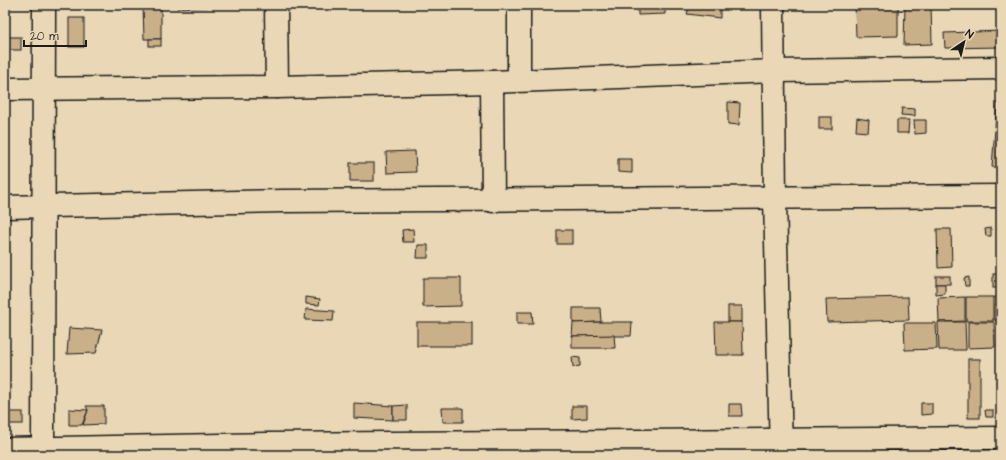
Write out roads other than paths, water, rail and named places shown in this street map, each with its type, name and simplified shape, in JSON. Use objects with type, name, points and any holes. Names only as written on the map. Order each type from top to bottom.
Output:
[{"type":"street","points":[[43,452],[44,5]]},
{"type":"street","points":[[276,5],[278,86]]},
{"type":"street","points":[[519,5],[519,80]]},
{"type":"street","points":[[773,5],[775,71],[774,198],[781,448]]},
{"type":"street","points":[[5,89],[43,90],[492,82],[775,71],[1001,68]]},
{"type":"street","points":[[492,82],[493,201]]},
{"type":"street","points":[[5,207],[282,201],[493,201],[1001,196]]},
{"type":"street","points":[[5,449],[43,452],[116,446],[268,444],[781,448],[1001,438]]}]
